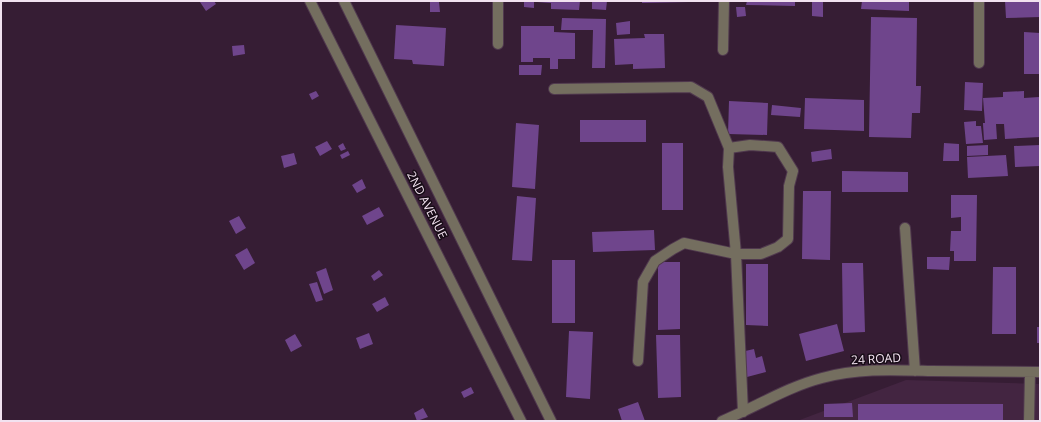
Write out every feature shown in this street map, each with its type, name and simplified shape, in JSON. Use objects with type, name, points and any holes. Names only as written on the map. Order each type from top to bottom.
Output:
[{"type":"street","name":"2ND AVENUE","points":[[310,1],[521,421]]},
{"type":"street","name":"2ND AVENUE","points":[[344,1],[551,421]]},
{"type":"street","points":[[498,1],[498,44]]},
{"type":"street","points":[[723,50],[724,1]]},
{"type":"street","points":[[979,1],[979,63]]},
{"type":"street","points":[[554,89],[691,87],[708,97],[729,148],[728,167],[736,254],[743,412]]},
{"type":"street","points":[[638,361],[643,282],[655,261],[672,249],[684,243],[736,254],[761,254],[778,247],[788,239],[789,186],[792,171],[778,147],[750,145],[729,148]]},
{"type":"street","points":[[905,228],[915,370]]},
{"type":"street","name":"24 ROAD","points":[[722,421],[785,390],[823,378],[862,371],[915,370],[1040,372]]},
{"type":"street","points":[[1029,421],[1030,372]]},
{"type":"shaded area","points":[[906,380],[1040,384],[1040,421],[797,421]]},
{"type":"building","points":[[214,1],[216,4],[206,11],[200,2]]},
{"type":"building","points":[[524,1],[534,1],[534,8],[524,7]]},
{"type":"building","points":[[537,1],[580,1],[579,10],[551,9],[551,3]]},
{"type":"building","points":[[592,1],[607,1],[606,10],[592,9]]},
{"type":"building","points":[[642,1],[689,1],[689,2],[642,3]]},
{"type":"building","points":[[747,1],[795,1],[795,6],[746,5]]},
{"type":"building","points":[[812,1],[823,1],[823,17],[812,16]]},
{"type":"building","points":[[862,1],[909,1],[909,11],[861,9]]},
{"type":"building","points":[[1005,1],[1040,1],[1040,17],[1006,18]]},
{"type":"building","points":[[430,2],[439,2],[440,12],[430,12]]},
{"type":"building","points":[[736,7],[745,7],[746,16],[737,17]]},
{"type":"building","points":[[871,17],[917,18],[916,86],[921,86],[920,113],[912,113],[911,138],[869,137]]},
{"type":"building","points":[[562,18],[606,19],[605,68],[592,68],[593,30],[561,30]]},
{"type":"building","points":[[630,21],[630,34],[617,35],[616,23]]},
{"type":"building","points":[[396,25],[446,28],[444,66],[413,64],[412,60],[394,59]]},
{"type":"building","points":[[521,26],[554,26],[554,32],[575,33],[575,59],[558,59],[558,69],[550,69],[550,58],[533,58],[533,62],[521,62]]},
{"type":"building","points":[[1024,32],[1040,33],[1040,74],[1024,74]]},
{"type":"building","points":[[644,34],[664,34],[665,68],[633,69],[633,64],[615,65],[614,39],[645,38]]},
{"type":"building","points":[[244,45],[245,54],[233,56],[232,46]]},
{"type":"building","points":[[519,65],[542,65],[541,75],[519,75]]},
{"type":"building","points":[[965,82],[983,83],[982,111],[964,110]]},
{"type":"building","points":[[316,91],[319,96],[312,100],[309,94]]},
{"type":"building","points":[[1024,91],[1024,98],[1039,97],[1040,137],[1005,139],[1004,124],[996,124],[997,139],[984,140],[983,123],[985,123],[983,98],[1003,97],[1003,92]]},
{"type":"building","points":[[805,98],[864,100],[864,131],[804,129]]},
{"type":"building","points":[[729,101],[768,103],[767,135],[728,134]]},
{"type":"building","points":[[772,105],[801,108],[800,117],[771,115]]},
{"type":"building","points":[[580,120],[646,120],[646,142],[580,142]]},
{"type":"building","points":[[976,121],[976,126],[981,126],[983,143],[966,144],[964,122]]},
{"type":"building","points":[[516,123],[539,125],[535,189],[512,187]]},
{"type":"building","points":[[327,141],[332,149],[320,156],[315,147]]},
{"type":"building","points":[[343,143],[346,149],[341,151],[338,146]]},
{"type":"building","points":[[662,143],[683,143],[683,210],[662,210]]},
{"type":"building","points":[[944,143],[959,144],[959,161],[943,161]]},
{"type":"building","points":[[988,145],[988,155],[967,156],[967,146]]},
{"type":"building","points":[[1040,145],[1040,166],[1015,167],[1014,146]]},
{"type":"building","points":[[831,149],[832,159],[812,162],[811,152]]},
{"type":"building","points":[[348,151],[350,155],[342,159],[340,155]]},
{"type":"building","points":[[294,153],[297,164],[284,168],[281,156]]},
{"type":"building","points":[[1006,155],[1008,176],[968,178],[967,157]]},
{"type":"building","points":[[842,171],[908,172],[908,192],[842,192]]},
{"type":"building","points":[[362,179],[366,188],[357,193],[352,185]]},
{"type":"building","points":[[803,191],[831,191],[830,260],[802,259]]},
{"type":"building","points":[[951,195],[977,195],[976,261],[954,261],[954,251],[950,251],[951,231],[961,231],[961,217],[951,218]]},
{"type":"building","points":[[517,196],[536,198],[532,261],[512,260]]},
{"type":"building","points":[[379,207],[384,216],[367,225],[362,216]]},
{"type":"building","points":[[239,216],[246,228],[236,234],[229,221]]},
{"type":"building","points":[[654,230],[655,250],[593,252],[592,232]]},
{"type":"building","points":[[247,248],[255,263],[244,270],[235,255]]},
{"type":"building","points":[[927,257],[950,257],[949,270],[927,269]]},
{"type":"building","points":[[552,260],[575,260],[575,323],[552,323]]},
{"type":"building","points":[[658,262],[680,262],[680,329],[658,330]]},
{"type":"building","points":[[842,263],[863,263],[865,332],[843,333]]},
{"type":"building","points":[[746,264],[768,264],[768,326],[746,325]]},
{"type":"building","points":[[993,267],[1016,267],[1016,334],[992,334]]},
{"type":"building","points":[[326,268],[333,290],[324,294],[316,272]]},
{"type":"building","points":[[379,270],[383,275],[374,281],[371,276]]},
{"type":"building","points":[[317,282],[323,300],[316,302],[309,284]]},
{"type":"building","points":[[385,297],[389,305],[377,312],[372,304]]},
{"type":"building","points":[[837,324],[844,351],[806,361],[799,334]]},
{"type":"building","points":[[1037,327],[1040,327],[1040,343],[1037,343]]},
{"type":"building","points":[[569,331],[593,332],[590,399],[566,397]]},
{"type":"building","points":[[369,333],[373,344],[360,349],[356,338]]},
{"type":"building","points":[[295,334],[302,346],[291,352],[285,340]]},
{"type":"building","points":[[656,335],[680,335],[681,397],[658,398]]},
{"type":"building","points":[[754,349],[756,358],[762,356],[766,372],[747,377],[741,352]]},
{"type":"building","points":[[471,387],[474,393],[464,398],[461,392]]},
{"type":"building","points":[[638,402],[645,421],[622,421],[618,409]]},
{"type":"building","points":[[852,403],[853,417],[824,417],[824,404]]},
{"type":"building","points":[[858,404],[1003,404],[1003,421],[858,421]]},
{"type":"building","points":[[423,408],[428,417],[417,421],[414,413]]}]
